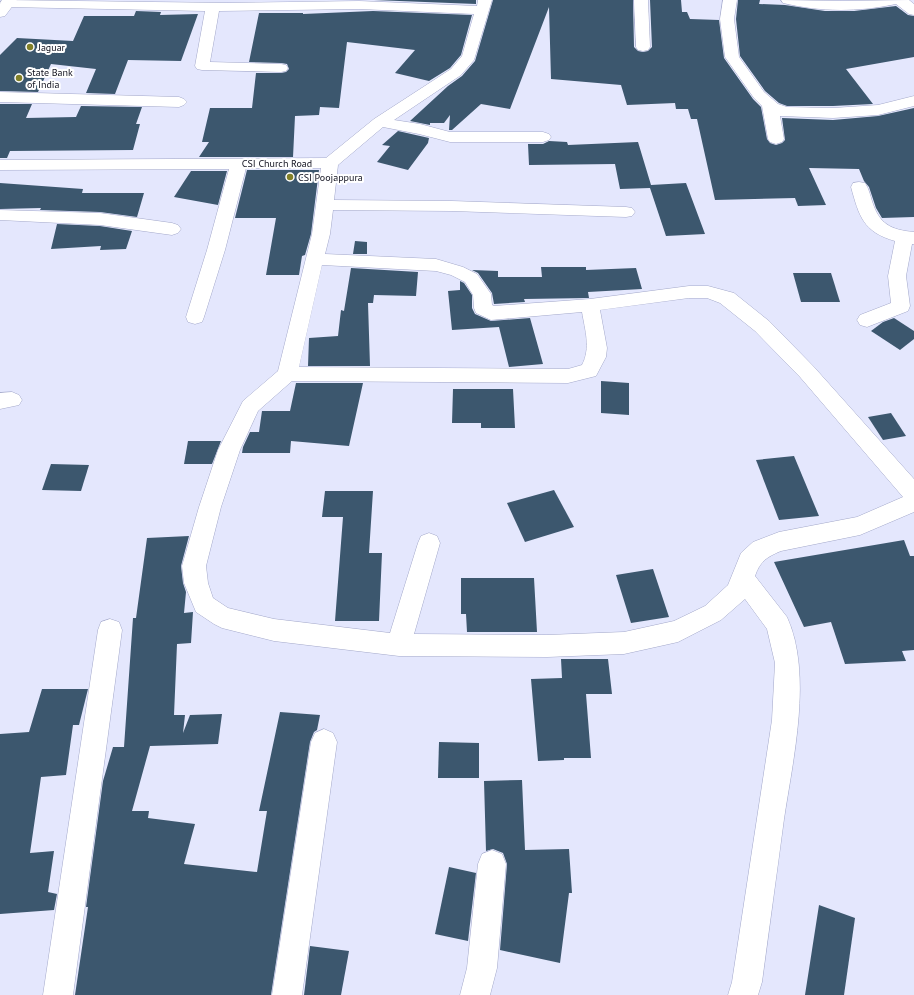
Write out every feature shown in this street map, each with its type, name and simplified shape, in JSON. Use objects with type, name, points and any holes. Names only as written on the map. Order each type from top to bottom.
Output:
[{"type":"street","points":[[641,0],[643,47]]},
{"type":"street","points":[[730,0],[727,19],[732,57],[759,95],[770,105],[784,112],[833,113],[878,110],[914,101]]},
{"type":"street","points":[[788,0],[818,5],[842,6],[868,5],[895,0]]},
{"type":"street","points":[[900,0],[914,11]]},
{"type":"street","points":[[6,5],[484,5],[469,57],[456,72],[380,122],[330,163],[321,234],[287,374],[250,406],[229,450],[210,507],[194,566],[196,583],[204,605],[222,617],[274,630],[399,644],[547,646],[624,643],[678,631],[713,613],[738,591],[749,560],[761,549],[779,542],[860,526],[914,502]]},
{"type":"street","points":[[213,6],[202,66],[281,68]]},
{"type":"street","points":[[0,96],[179,102]]},
{"type":"street","points":[[770,105],[776,139]]},
{"type":"street","points":[[380,122],[450,136],[543,137]]},
{"type":"street","points":[[196,316],[216,250],[239,163]]},
{"type":"street","name":"CSI Church Road","points":[[0,165],[330,163]]},
{"type":"street","points":[[859,187],[870,220],[886,232],[909,238],[897,276],[901,306],[867,320]]},
{"type":"street","points":[[325,205],[452,206],[626,212]]},
{"type":"street","points":[[1,216],[100,219],[172,229]]},
{"type":"street","points":[[315,259],[436,265],[457,271],[471,278],[482,294],[483,308],[491,313],[590,305],[689,292],[708,292],[727,298],[762,326],[807,372],[914,494]]},
{"type":"street","points":[[287,374],[568,376],[589,371],[596,357],[596,340],[590,305]]},
{"type":"street","points":[[399,644],[429,542]]},
{"type":"street","points":[[743,578],[778,625],[787,663],[785,720],[747,982],[743,995]]},
{"type":"street","points":[[58,995],[110,630]]},
{"type":"street","points":[[287,995],[324,742]]},
{"type":"street","points":[[475,995],[482,968],[492,864]]},
{"type":"building","points":[[374,0],[476,0],[476,4]]},
{"type":"building","points":[[493,0],[633,0],[634,47],[638,51],[643,52],[648,51],[652,47],[650,0],[681,0],[682,12],[687,12],[690,19],[719,20],[724,58],[753,99],[761,107],[767,139],[770,143],[776,145],[785,140],[782,118],[833,120],[878,116],[914,108],[914,217],[882,218],[876,208],[869,187],[864,181],[859,169],[809,168],[826,205],[798,206],[795,198],[715,200],[697,119],[691,119],[688,109],[676,109],[675,103],[627,105],[621,85],[551,79],[549,7],[510,109],[481,104],[452,130],[449,130],[450,115],[444,123],[430,123],[430,125],[410,121],[448,86],[462,76],[475,61]]},
{"type":"building","points":[[738,0],[760,0],[759,4],[785,5],[825,11],[854,11],[896,6],[908,15],[914,16],[914,57],[846,69],[873,104],[787,106],[779,103],[765,91],[740,56],[736,19]]},
{"type":"building","points":[[136,11],[161,12],[160,15],[198,14],[181,61],[128,60],[115,94],[86,93],[96,69],[51,64],[38,92],[0,91],[0,55],[17,38],[73,41],[84,16],[134,16]]},
{"type":"building","points":[[373,11],[472,15],[461,55],[450,68],[429,81],[395,73],[415,50],[347,42],[339,108],[320,107],[319,115],[295,116],[293,157],[199,157],[209,142],[202,142],[210,108],[252,108],[256,73],[281,73],[286,72],[289,69],[287,64],[249,62],[259,13],[303,14]]},
{"type":"building","points":[[0,104],[32,104],[26,118],[76,117],[81,106],[142,107],[136,124],[140,124],[133,150],[10,151],[7,158],[0,158]]},
{"type":"building","points":[[398,131],[429,138],[428,143],[408,170],[377,162],[390,146],[382,145]]},
{"type":"building","points":[[549,141],[567,142],[568,145],[638,142],[651,185],[686,183],[705,234],[666,236],[650,188],[620,189],[615,164],[529,165],[528,144],[543,144]]},
{"type":"building","points":[[247,170],[319,170],[311,234],[305,255],[302,256],[299,275],[266,275],[276,218],[235,218]]},
{"type":"building","points":[[191,171],[227,171],[218,205],[174,197]]},
{"type":"building","points":[[0,183],[83,189],[82,193],[144,193],[137,217],[100,212],[40,210],[41,208],[0,209]]},
{"type":"building","points":[[57,224],[100,226],[132,231],[126,249],[100,250],[101,246],[51,249]]},
{"type":"building","points":[[355,241],[367,242],[367,254],[353,254]]},
{"type":"building","points":[[541,267],[586,267],[586,270],[636,268],[642,289],[588,292],[589,298],[524,299],[525,302],[494,304],[492,293],[478,273],[472,270],[498,271],[498,277],[542,277]]},
{"type":"building","points":[[351,268],[418,272],[416,296],[374,295],[373,303],[368,303],[370,366],[308,366],[309,338],[338,336],[341,310],[344,311]]},
{"type":"building","points":[[793,273],[831,273],[840,302],[801,302]]},
{"type":"building","points":[[460,281],[464,283],[472,295],[472,308],[475,314],[491,321],[530,318],[543,364],[509,367],[499,327],[452,330],[448,291],[460,290]]},
{"type":"building","points":[[894,318],[914,331],[914,339],[900,350],[871,331],[883,322]]},
{"type":"building","points":[[601,381],[629,383],[629,415],[601,413]]},
{"type":"building","points":[[296,383],[363,383],[349,446],[291,441],[290,453],[242,453],[243,447],[250,432],[259,432],[262,411],[290,411]]},
{"type":"building","points":[[453,389],[513,389],[515,428],[481,428],[481,423],[452,423]]},
{"type":"building","points":[[891,413],[906,436],[883,440],[868,417]]},
{"type":"building","points":[[188,441],[221,441],[212,464],[184,464]]},
{"type":"building","points":[[794,456],[819,516],[779,520],[756,460]]},
{"type":"building","points":[[51,464],[89,465],[81,491],[42,490]]},
{"type":"building","points":[[554,490],[574,527],[525,542],[507,503]]},
{"type":"building","points":[[325,491],[373,491],[369,553],[382,553],[379,621],[335,621],[343,517],[322,517]]},
{"type":"building","points":[[189,536],[181,566],[183,583],[186,592],[184,613],[193,612],[191,643],[177,644],[174,715],[185,715],[183,733],[190,715],[222,714],[218,744],[150,746],[132,811],[149,811],[148,818],[195,824],[184,864],[257,872],[267,811],[259,811],[280,712],[320,715],[317,730],[314,732],[310,742],[271,995],[75,995],[88,907],[86,907],[103,781],[113,747],[124,747],[133,618],[136,618],[147,538]]},
{"type":"building","points":[[904,540],[910,556],[914,556],[914,650],[902,651],[906,661],[845,664],[831,622],[804,627],[774,562]]},
{"type":"building","points":[[653,569],[669,617],[631,623],[616,575]]},
{"type":"building","points":[[461,578],[534,578],[537,632],[467,632],[466,614],[461,614]]},
{"type":"building","points":[[561,659],[608,659],[612,694],[586,694],[591,758],[564,758],[564,760],[538,761],[531,679],[562,678]]},
{"type":"building","points":[[42,689],[88,689],[79,725],[73,725],[66,775],[41,777],[30,853],[54,851],[48,892],[57,894],[54,910],[0,914],[0,734],[29,732]]},
{"type":"building","points":[[439,742],[479,743],[479,778],[438,778]]},
{"type":"building","points":[[522,780],[525,850],[569,849],[572,893],[569,893],[560,963],[500,950],[507,864],[503,853],[493,849],[486,851],[484,781]]},
{"type":"building","points":[[449,867],[476,873],[468,941],[435,934]]},
{"type":"building","points":[[819,905],[855,918],[844,995],[805,995]]},
{"type":"building","points":[[310,946],[349,951],[341,995],[304,995]]},
{"type":"place","name":"Jaguar","points":[[30,47]]},
{"type":"place","name":"State Bank of India","points":[[19,78]]},
{"type":"place","name":"CSI Poojappura","points":[[290,177]]}]
